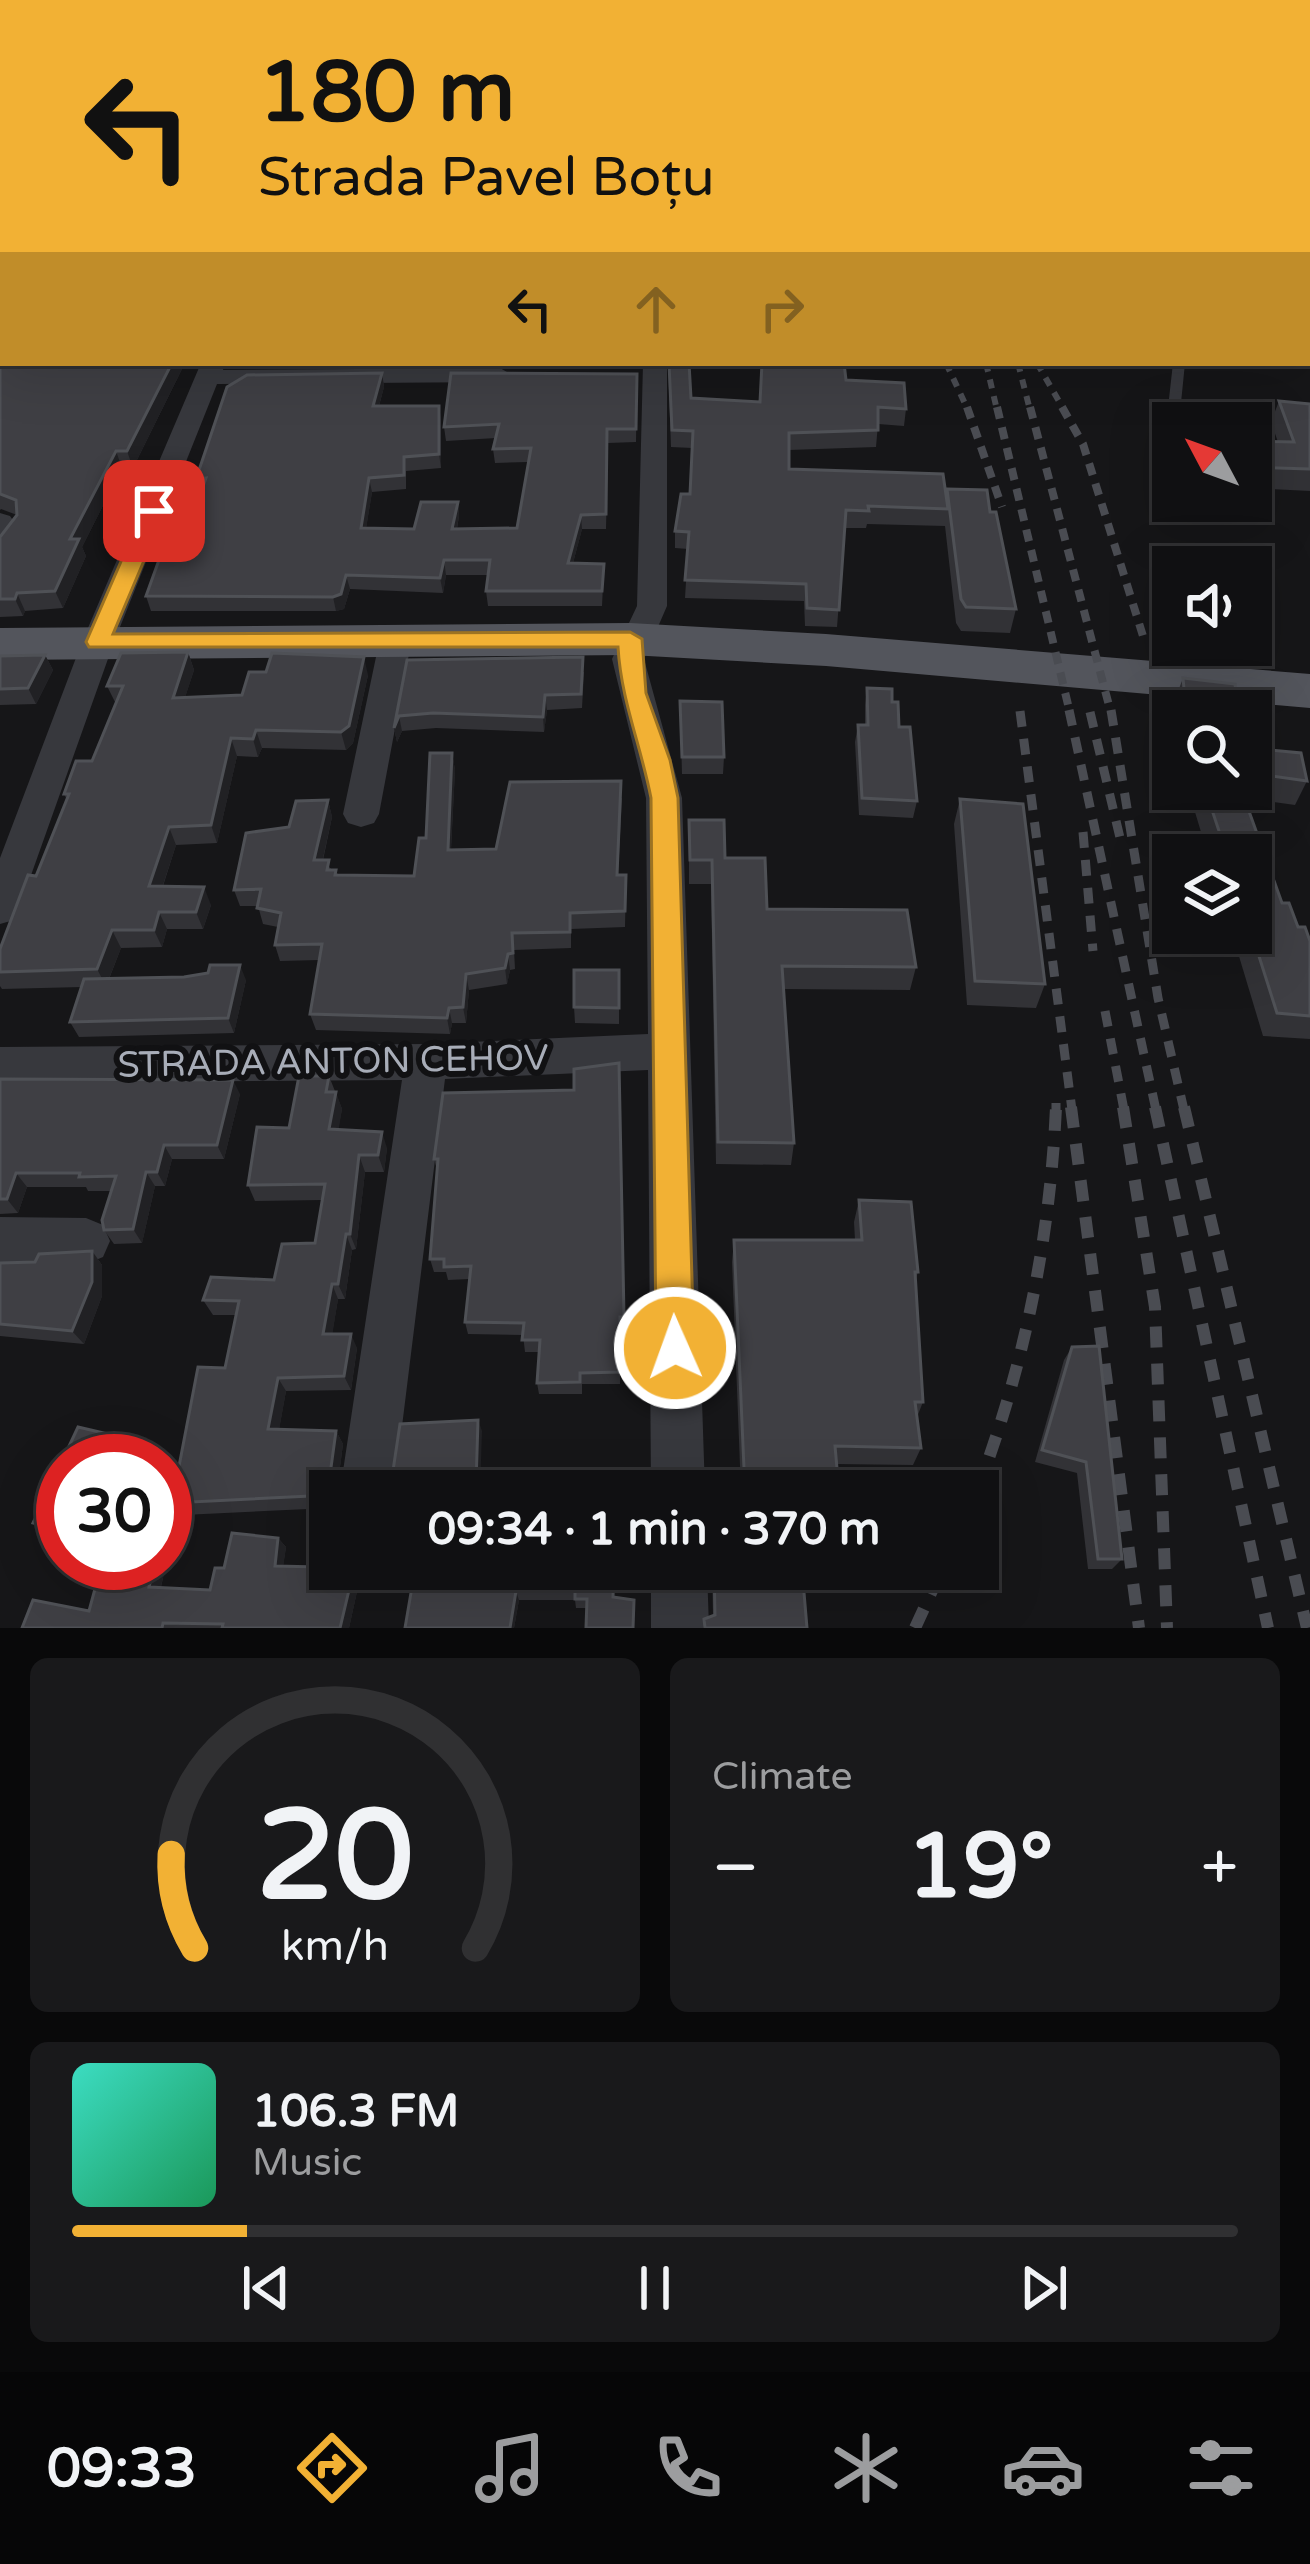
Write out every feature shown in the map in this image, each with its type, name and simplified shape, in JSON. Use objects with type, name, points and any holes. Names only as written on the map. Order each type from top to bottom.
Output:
[{"type":"main road","points":[[0,644],[630,639],[826,650],[1310,691]]},
{"type":"street","points":[[0,909],[98,642],[212,370],[537,374]]},
{"type":"street","points":[[646,370],[652,606],[649,618],[630,639],[633,693],[657,760],[664,798],[677,1470]]},
{"type":"street","points":[[0,523],[6,530],[0,542]]},
{"type":"street","points":[[361,814],[396,638]]},
{"type":"street","name":"STRADA ANTON CEHOV","points":[[0,1065],[426,1062],[666,1052]]},
{"type":"street","points":[[371,1470],[426,1062]]},
{"type":"street","points":[[0,1240],[86,1241]]},
{"type":"street","points":[[679,1590],[680,1628]]},
{"type":"lane","points":[[1175,402],[1179,366]]},
{"type":"building","points":[[0,366],[170,366],[127,451],[116,451],[70,539],[79,539],[55,591],[0,599],[0,537],[17,515],[16,500],[0,494]]},
{"type":"building","points":[[669,366],[689,366],[691,398],[760,402],[762,366],[844,366],[846,380],[904,383],[906,409],[878,407],[878,430],[789,433],[789,469],[943,474],[948,509],[868,506],[869,511],[846,510],[839,610],[807,608],[806,584],[685,580],[689,532],[675,531],[681,494],[690,494],[693,431],[672,430]]},
{"type":"building","points":[[382,373],[373,406],[439,406],[439,454],[404,457],[404,475],[369,478],[361,528],[414,529],[421,502],[458,502],[452,529],[517,528],[531,448],[493,449],[499,424],[444,427],[451,373],[637,374],[636,429],[607,429],[606,514],[581,515],[568,563],[604,564],[602,591],[486,591],[490,560],[444,560],[440,578],[346,575],[341,594],[333,597],[146,596],[168,535],[186,534],[206,478],[196,479],[227,387],[247,375]]},
{"type":"building","points":[[1279,401],[1310,404],[1310,469],[1272,468],[1272,441],[1294,442]]},
{"type":"building","points":[[947,489],[987,490],[1016,609],[966,607],[961,599]]},
{"type":"building","points":[[188,652],[173,698],[242,695],[249,672],[266,672],[272,653],[364,657],[349,726],[341,732],[256,730],[253,739],[231,738],[211,825],[169,827],[149,886],[204,887],[196,912],[159,912],[154,930],[112,930],[97,969],[0,972],[0,949],[28,875],[36,876],[69,794],[64,794],[76,761],[92,761],[123,686],[107,686],[121,653]]},
{"type":"building","points":[[45,655],[28,688],[0,689],[0,656]]},
{"type":"building","points":[[583,657],[581,694],[545,695],[543,717],[433,713],[399,716],[394,728],[407,660]]},
{"type":"building","points":[[1183,678],[1235,684],[1236,690],[1184,690]]},
{"type":"building","points":[[867,688],[892,689],[899,727],[910,727],[917,801],[862,798],[858,725],[868,725]]},
{"type":"building","points":[[680,701],[722,702],[724,757],[682,757]]},
{"type":"building","points":[[1272,750],[1301,753],[1307,781],[1272,776]]},
{"type":"building","points":[[430,753],[452,753],[448,850],[496,849],[510,782],[621,781],[617,875],[626,875],[625,911],[570,913],[570,932],[512,933],[513,953],[508,954],[505,968],[466,974],[463,1007],[449,1008],[447,1018],[310,1014],[322,944],[275,945],[281,913],[257,908],[261,889],[234,890],[246,833],[289,827],[296,801],[328,800],[314,860],[329,860],[327,870],[336,870],[335,875],[414,876],[419,838],[426,838]]},
{"type":"building","points":[[960,799],[1023,804],[1045,984],[975,981]]},
{"type":"building","points":[[1212,810],[1249,810],[1257,834],[1220,834]]},
{"type":"building","points":[[689,820],[724,820],[725,858],[765,858],[767,909],[907,910],[916,967],[782,966],[794,1143],[718,1142],[712,860],[690,860]]},
{"type":"building","points":[[1272,875],[1282,903],[1289,903],[1298,927],[1305,927],[1310,941],[1310,1016],[1277,1013],[1258,954],[1272,954]]},
{"type":"building","points":[[210,965],[240,965],[228,1018],[70,1022],[84,979],[184,977],[208,973]]},
{"type":"building","points":[[574,970],[619,970],[619,1008],[574,1007]]},
{"type":"building","points":[[619,1063],[624,1317],[620,1317],[620,1372],[580,1373],[580,1382],[537,1383],[540,1340],[522,1340],[524,1323],[465,1322],[471,1266],[444,1267],[444,1259],[430,1259],[438,1159],[434,1159],[443,1093],[574,1090],[574,1069]]},
{"type":"building","points":[[299,1076],[329,1076],[326,1092],[336,1092],[329,1129],[382,1132],[378,1155],[359,1155],[350,1234],[346,1234],[338,1284],[332,1284],[323,1334],[351,1334],[344,1376],[278,1378],[268,1429],[336,1431],[331,1470],[309,1470],[309,1496],[192,1502],[192,1434],[185,1434],[198,1367],[225,1368],[239,1301],[203,1300],[211,1277],[274,1280],[282,1244],[315,1243],[325,1184],[248,1185],[257,1127],[289,1128]]},
{"type":"building","points":[[0,1079],[233,1080],[217,1145],[164,1145],[157,1172],[146,1172],[133,1229],[104,1230],[102,1220],[116,1176],[16,1173],[7,1199],[0,1199]]},
{"type":"building","points":[[859,1200],[911,1202],[918,1272],[923,1402],[915,1402],[921,1448],[835,1446],[837,1470],[744,1470],[734,1240],[862,1240]]},
{"type":"building","points":[[92,1251],[92,1282],[72,1331],[0,1324],[0,1263],[35,1262],[39,1254]]},
{"type":"building","points":[[1099,1346],[1122,1559],[1098,1559],[1086,1462],[1042,1450],[1072,1347]]},
{"type":"building","points":[[478,1420],[476,1470],[393,1470],[400,1424]]},
{"type":"building","points":[[78,1427],[108,1434],[75,1434]]},
{"type":"building","points":[[232,1533],[278,1538],[275,1566],[309,1567],[309,1590],[349,1590],[340,1628],[163,1623],[162,1628],[22,1628],[33,1600],[89,1611],[95,1590],[210,1590],[215,1568],[224,1568]]},
{"type":"building","points":[[411,1590],[613,1590],[613,1597],[634,1600],[633,1628],[586,1628],[587,1599],[575,1599],[575,1591],[516,1591],[510,1628],[405,1628]]},
{"type":"building","points":[[714,1590],[804,1590],[807,1628],[705,1628],[704,1619],[715,1615]]},
{"type":"railway","points":[[947,366],[968,410]]},
{"type":"railway","points":[[987,366],[997,410]]},
{"type":"railway","points":[[1019,366],[1030,410]]},
{"type":"railway","points":[[1039,366],[1064,410]]},
{"type":"railway","points":[[967,407],[1002,507]]},
{"type":"railway","points":[[997,407],[1070,713]]},
{"type":"railway","points":[[1030,407],[1111,713]]},
{"type":"railway","points":[[1062,407],[1083,444],[1143,636]]},
{"type":"railway","points":[[1069,710],[1156,1110]]},
{"type":"railway","points":[[1111,710],[1158,998],[1184,1110]]},
{"type":"railway","points":[[1020,711],[1072,1110]]},
{"type":"railway","points":[[1090,712],[1122,846]]},
{"type":"railway","points":[[1083,832],[1093,951]]},
{"type":"railway","points":[[1105,1011],[1124,1110]]},
{"type":"railway","points":[[985,1470],[1032,1302],[1048,1206],[1056,1107]]},
{"type":"railway","points":[[1071,1107],[1139,1628]]},
{"type":"railway","points":[[1123,1107],[1155,1307],[1167,1628]]},
{"type":"railway","points":[[1155,1107],[1268,1628]]},
{"type":"railway","points":[[1184,1107],[1307,1628]]},
{"type":"railway","points":[[915,1628],[932,1590]]},
{"type":"route","points":[[154,511],[98,642],[630,639],[633,693],[657,760],[664,798],[675,1348]]}]
